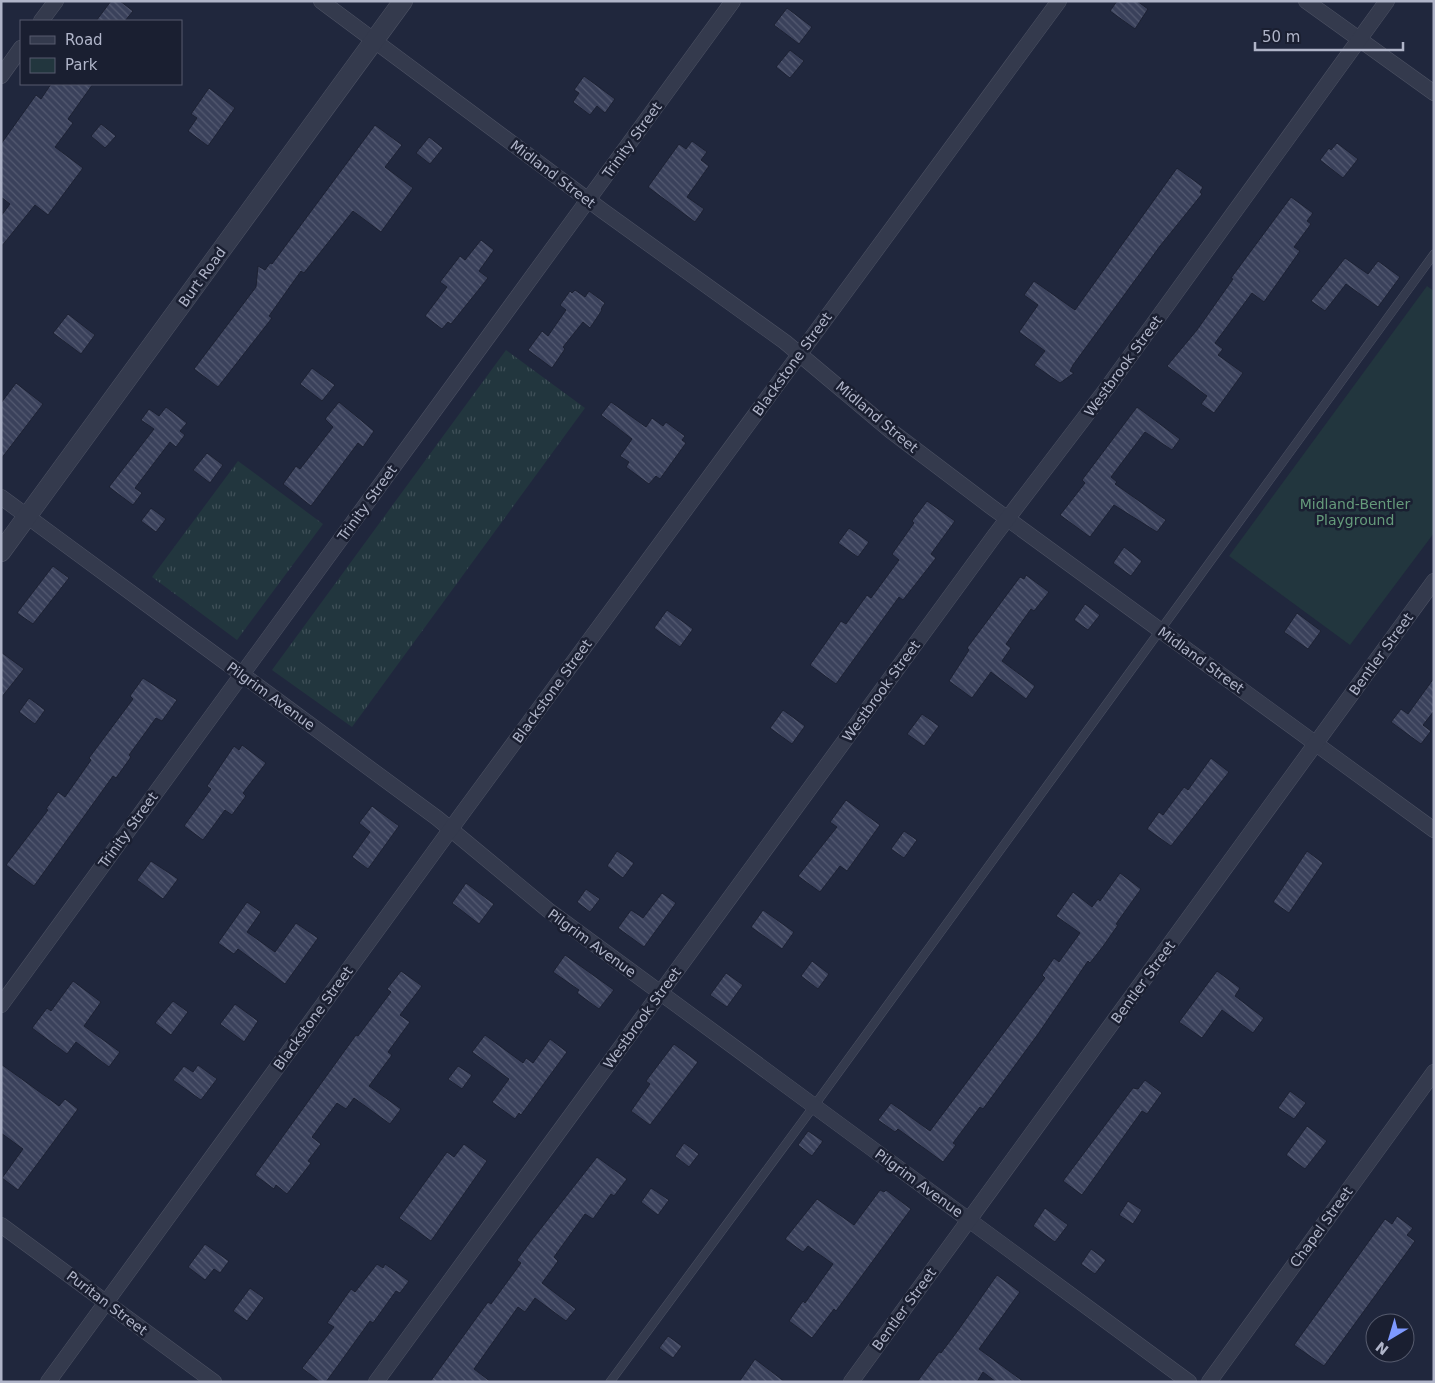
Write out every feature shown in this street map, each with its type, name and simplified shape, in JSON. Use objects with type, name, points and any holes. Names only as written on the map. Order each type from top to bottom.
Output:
[{"type":"street","points":[[42,20],[56,1]]},
{"type":"street","name":"Midland Street","points":[[322,1],[588,200],[799,354],[891,431],[1434,830]]},
{"type":"street","name":"Burt Road","points":[[1,552],[403,1]]},
{"type":"street","name":"Trinity Street","points":[[1,1006],[733,1]]},
{"type":"street","name":"Blackstone Street","points":[[48,1382],[450,830],[1059,1]]},
{"type":"street","points":[[1306,1],[1434,93]]},
{"type":"street","name":"Westbrook Street","points":[[376,1382],[1008,518],[1107,388],[1387,1]]},
{"type":"street","points":[[1,76],[20,49]]},
{"type":"street","name":"Pilgrim Avenue","points":[[1,497],[450,830],[548,910],[1189,1382]]},
{"type":"street","name":"Bentler Street","points":[[851,1382],[1434,581]]},
{"type":"street","name":"Chapel Street","points":[[1209,1382],[1434,1072]]},
{"type":"street","name":"Puritan Street","points":[[1,1225],[214,1382]]},
{"type":"lane","points":[[610,1382],[814,1106],[1434,254]]},
{"type":"green space","name":"Midland-Bentler Playground","points":[[1427,286],[1434,291],[1434,533],[1350,645],[1229,556]]},
{"type":"green space","points":[[506,350],[585,408],[352,727],[272,670]]},
{"type":"green space","points":[[238,461],[323,524],[237,640],[152,577]]},
{"type":"building","points":[[111,1],[120,1],[133,11],[126,20],[97,20]]},
{"type":"building","points":[[1117,1],[1137,1],[1148,9],[1135,29],[1110,11]]},
{"type":"building","points":[[787,8],[812,27],[799,44],[774,25]]},
{"type":"building","points":[[790,50],[804,61],[790,78],[776,67]]},
{"type":"building","points":[[584,76],[615,99],[605,113],[597,106],[590,115],[573,102],[579,93],[574,90]]},
{"type":"building","points":[[50,85],[92,85],[68,119],[73,123],[55,147],[83,168],[48,215],[35,205],[1,247],[1,216],[10,204],[1,197],[1,144],[36,95],[41,99]]},
{"type":"building","points":[[209,88],[235,108],[208,146],[188,131],[197,118],[191,114]]},
{"type":"building","points":[[101,124],[116,136],[105,148],[91,136]]},
{"type":"building","points":[[375,125],[402,145],[385,167],[413,188],[381,232],[353,211],[304,273],[301,271],[269,316],[272,318],[218,387],[194,369],[256,287],[258,266],[265,270],[270,263],[272,264]]},
{"type":"building","points":[[429,137],[443,148],[430,164],[416,153]]},
{"type":"building","points":[[692,141],[707,152],[701,160],[709,166],[687,197],[704,209],[695,222],[648,187],[679,144],[686,149]]},
{"type":"building","points":[[1337,143],[1358,159],[1343,178],[1320,160],[1329,148],[1331,150]]},
{"type":"building","points":[[1177,168],[1203,187],[1200,192],[1202,194],[1160,246],[1073,365],[1070,371],[1074,373],[1060,383],[1034,365],[1045,351],[1019,332],[1038,305],[1024,295],[1034,281],[1075,310]]},
{"type":"building","points":[[1291,197],[1313,213],[1307,221],[1311,224],[1294,247],[1300,251],[1264,302],[1252,293],[1215,343],[1223,349],[1218,355],[1243,373],[1214,413],[1201,404],[1207,396],[1167,366],[1197,330],[1233,279],[1231,278]]},
{"type":"building","points":[[481,240],[494,250],[479,271],[488,278],[451,324],[448,322],[442,329],[425,316],[447,287],[440,282],[460,256],[465,260]]},
{"type":"building","points":[[1345,258],[1368,274],[1378,261],[1400,277],[1378,307],[1346,284],[1325,311],[1311,301]]},
{"type":"building","points":[[575,290],[585,297],[589,291],[605,303],[590,328],[583,322],[563,347],[565,349],[552,368],[528,350],[542,331],[548,336],[566,310],[560,305],[570,291],[572,293]]},
{"type":"building","points":[[68,314],[95,335],[81,354],[53,333]]},
{"type":"building","points":[[312,368],[335,385],[322,401],[300,384]]},
{"type":"building","points":[[16,383],[43,404],[1,459],[1,403]]},
{"type":"building","points":[[339,402],[374,431],[363,447],[358,443],[311,506],[283,484],[296,466],[300,469],[333,427],[325,419]]},
{"type":"building","points":[[611,402],[646,427],[652,418],[663,426],[666,422],[685,436],[682,440],[686,443],[660,479],[656,476],[649,484],[626,467],[629,462],[620,456],[632,439],[601,415]]},
{"type":"building","points":[[166,407],[187,423],[180,431],[185,435],[176,447],[170,442],[135,488],[142,493],[133,505],[109,487],[154,429],[141,420],[149,409],[159,416]]},
{"type":"building","points":[[1137,407],[1180,439],[1172,450],[1145,432],[1111,477],[1117,482],[1115,484],[1166,520],[1157,532],[1114,505],[1090,537],[1060,515],[1085,483],[1082,480]]},
{"type":"building","points":[[207,453],[223,465],[210,483],[193,470]]},
{"type":"building","points":[[927,501],[955,521],[931,554],[936,558],[903,600],[899,597],[836,684],[810,665],[841,621],[846,624],[867,595],[871,598],[899,560],[892,554]]},
{"type":"building","points":[[151,508],[166,519],[156,532],[141,521]]},
{"type":"building","points":[[849,528],[869,542],[858,557],[838,543]]},
{"type":"building","points":[[1124,547],[1142,561],[1131,576],[1113,563]]},
{"type":"building","points":[[53,566],[69,578],[33,624],[17,613]]},
{"type":"building","points":[[1026,575],[1049,592],[1034,611],[1031,609],[1006,644],[1011,648],[1002,661],[1035,686],[1026,699],[991,672],[972,698],[949,681],[969,650],[967,648],[1020,577],[1024,579]]},
{"type":"building","points":[[1085,604],[1100,615],[1088,630],[1074,620]]},
{"type":"building","points":[[667,610],[693,629],[680,647],[654,628]]},
{"type":"building","points":[[1297,613],[1321,631],[1308,649],[1284,632]]},
{"type":"building","points":[[1,652],[24,669],[1,698]]},
{"type":"building","points":[[143,678],[177,700],[162,721],[156,718],[129,755],[131,757],[116,778],[113,776],[34,886],[6,865],[48,810],[46,809],[58,792],[65,797],[91,760],[89,758],[133,699],[130,696]]},
{"type":"building","points":[[1434,678],[1434,711],[1423,725],[1431,731],[1421,744],[1391,722],[1401,709],[1408,714]]},
{"type":"building","points":[[29,698],[45,710],[35,724],[19,712]]},
{"type":"building","points":[[783,710],[805,726],[792,744],[770,728]]},
{"type":"building","points":[[922,714],[939,726],[924,746],[907,734]]},
{"type":"building","points":[[242,745],[266,763],[243,793],[246,796],[232,815],[225,810],[203,840],[184,826],[211,789],[207,786],[234,746],[239,750]]},
{"type":"building","points":[[1211,758],[1229,772],[1171,846],[1147,829],[1159,812],[1163,815],[1184,787],[1188,790]]},
{"type":"building","points":[[846,800],[880,825],[847,871],[840,866],[820,892],[798,876],[837,827],[830,822]]},
{"type":"building","points":[[372,806],[399,826],[368,869],[352,857],[370,832],[359,823]]},
{"type":"building","points":[[904,831],[917,840],[904,858],[891,849]]},
{"type":"building","points":[[617,851],[634,863],[623,878],[607,866]]},
{"type":"building","points":[[1307,851],[1323,863],[1289,913],[1273,902]]},
{"type":"building","points":[[151,861],[178,879],[163,899],[137,880]]},
{"type":"building","points":[[1120,873],[1141,889],[1116,924],[1118,925],[1104,945],[1090,963],[1088,961],[983,1109],[980,1107],[953,1143],[956,1145],[943,1162],[898,1129],[895,1132],[878,1120],[891,1103],[930,1131],[1045,978],[1042,975],[1054,958],[1059,962],[1080,933],[1056,916],[1073,892],[1092,907],[1098,899],[1100,901]]},
{"type":"building","points":[[466,883],[494,904],[479,924],[452,903]]},
{"type":"building","points":[[586,889],[600,899],[590,912],[577,902]]},
{"type":"building","points":[[662,893],[676,903],[644,947],[618,928],[631,910],[643,918]]},
{"type":"building","points":[[247,902],[261,912],[247,932],[275,952],[296,923],[318,938],[285,984],[238,949],[234,954],[218,943]]},
{"type":"building","points":[[763,910],[794,932],[782,949],[751,927]]},
{"type":"building","points":[[565,955],[614,990],[599,1009],[577,993],[579,990],[553,972]]},
{"type":"building","points":[[812,961],[829,974],[818,989],[801,976]]},
{"type":"building","points":[[401,971],[422,986],[400,1015],[410,1022],[388,1052],[392,1055],[369,1086],[401,1109],[390,1124],[354,1098],[346,1109],[337,1103],[312,1137],[321,1144],[308,1161],[311,1163],[287,1194],[276,1185],[274,1189],[255,1175],[356,1035],[358,1036],[391,992],[387,989]]},
{"type":"building","points":[[1217,971],[1240,988],[1235,996],[1264,1018],[1253,1033],[1222,1010],[1202,1038],[1179,1022]]},
{"type":"building","points":[[726,973],[743,985],[727,1007],[710,995]]},
{"type":"building","points":[[73,981],[101,1002],[84,1026],[120,1052],[109,1067],[76,1042],[67,1054],[32,1028],[47,1008],[51,1011]]},
{"type":"building","points":[[173,1001],[188,1012],[171,1035],[155,1023]]},
{"type":"building","points":[[235,1004],[258,1021],[244,1042],[220,1024]]},
{"type":"building","points":[[485,1035],[523,1063],[526,1058],[533,1063],[550,1039],[567,1052],[521,1115],[519,1113],[515,1119],[492,1102],[509,1079],[472,1052]]},
{"type":"building","points":[[674,1044],[698,1062],[650,1125],[631,1111],[650,1084],[646,1081]]},
{"type":"building","points":[[1,1064],[59,1106],[65,1099],[78,1109],[18,1190],[2,1178],[23,1149],[1,1133]]},
{"type":"building","points":[[198,1065],[217,1079],[201,1100],[173,1080],[184,1066],[193,1072]]},
{"type":"building","points":[[458,1066],[472,1075],[462,1089],[448,1079]]},
{"type":"building","points":[[1145,1080],[1162,1093],[1147,1114],[1142,1111],[1082,1195],[1063,1181],[1133,1088],[1138,1089]]},
{"type":"building","points":[[1290,1091],[1306,1103],[1294,1119],[1278,1108]]},
{"type":"building","points":[[1307,1126],[1327,1141],[1305,1169],[1286,1155]]},
{"type":"building","points":[[808,1131],[823,1141],[812,1156],[798,1145]]},
{"type":"building","points":[[684,1143],[699,1154],[689,1167],[675,1156]]},
{"type":"building","points":[[464,1144],[487,1161],[431,1241],[399,1218],[447,1152],[454,1157]]},
{"type":"building","points":[[597,1157],[627,1179],[614,1196],[611,1194],[593,1219],[585,1214],[554,1257],[558,1261],[542,1283],[576,1309],[566,1321],[535,1298],[525,1312],[518,1307],[474,1369],[491,1382],[430,1382],[488,1302],[491,1304],[521,1263],[517,1260],[531,1241]]},
{"type":"building","points":[[651,1188],[669,1200],[658,1215],[641,1202]]},
{"type":"building","points":[[880,1190],[884,1192],[886,1190],[911,1209],[836,1311],[834,1309],[812,1338],[789,1321],[803,1301],[805,1303],[833,1264],[808,1246],[803,1252],[785,1239],[817,1199],[854,1225]]},
{"type":"building","points":[[1128,1201],[1142,1210],[1133,1224],[1119,1215]]},
{"type":"building","points":[[1045,1208],[1068,1225],[1055,1242],[1033,1226]]},
{"type":"building","points":[[1397,1216],[1413,1228],[1407,1235],[1415,1241],[1324,1366],[1294,1345],[1385,1219],[1392,1224]]},
{"type":"building","points":[[205,1244],[229,1261],[220,1273],[214,1269],[205,1280],[188,1267]]},
{"type":"building","points":[[1091,1249],[1106,1260],[1095,1274],[1081,1264]]},
{"type":"building","points":[[377,1264],[383,1268],[385,1264],[409,1281],[400,1293],[396,1291],[373,1323],[370,1321],[326,1382],[320,1382],[302,1368],[334,1327],[327,1323],[351,1289],[355,1292]]},
{"type":"building","points":[[997,1275],[1020,1292],[979,1349],[1024,1382],[996,1382],[983,1372],[977,1382],[917,1382],[959,1329]]},
{"type":"building","points":[[250,1288],[264,1298],[247,1321],[233,1311]]},
{"type":"building","points":[[668,1336],[682,1346],[673,1358],[659,1348]]},
{"type":"building","points":[[755,1359],[785,1382],[739,1382]]}]
